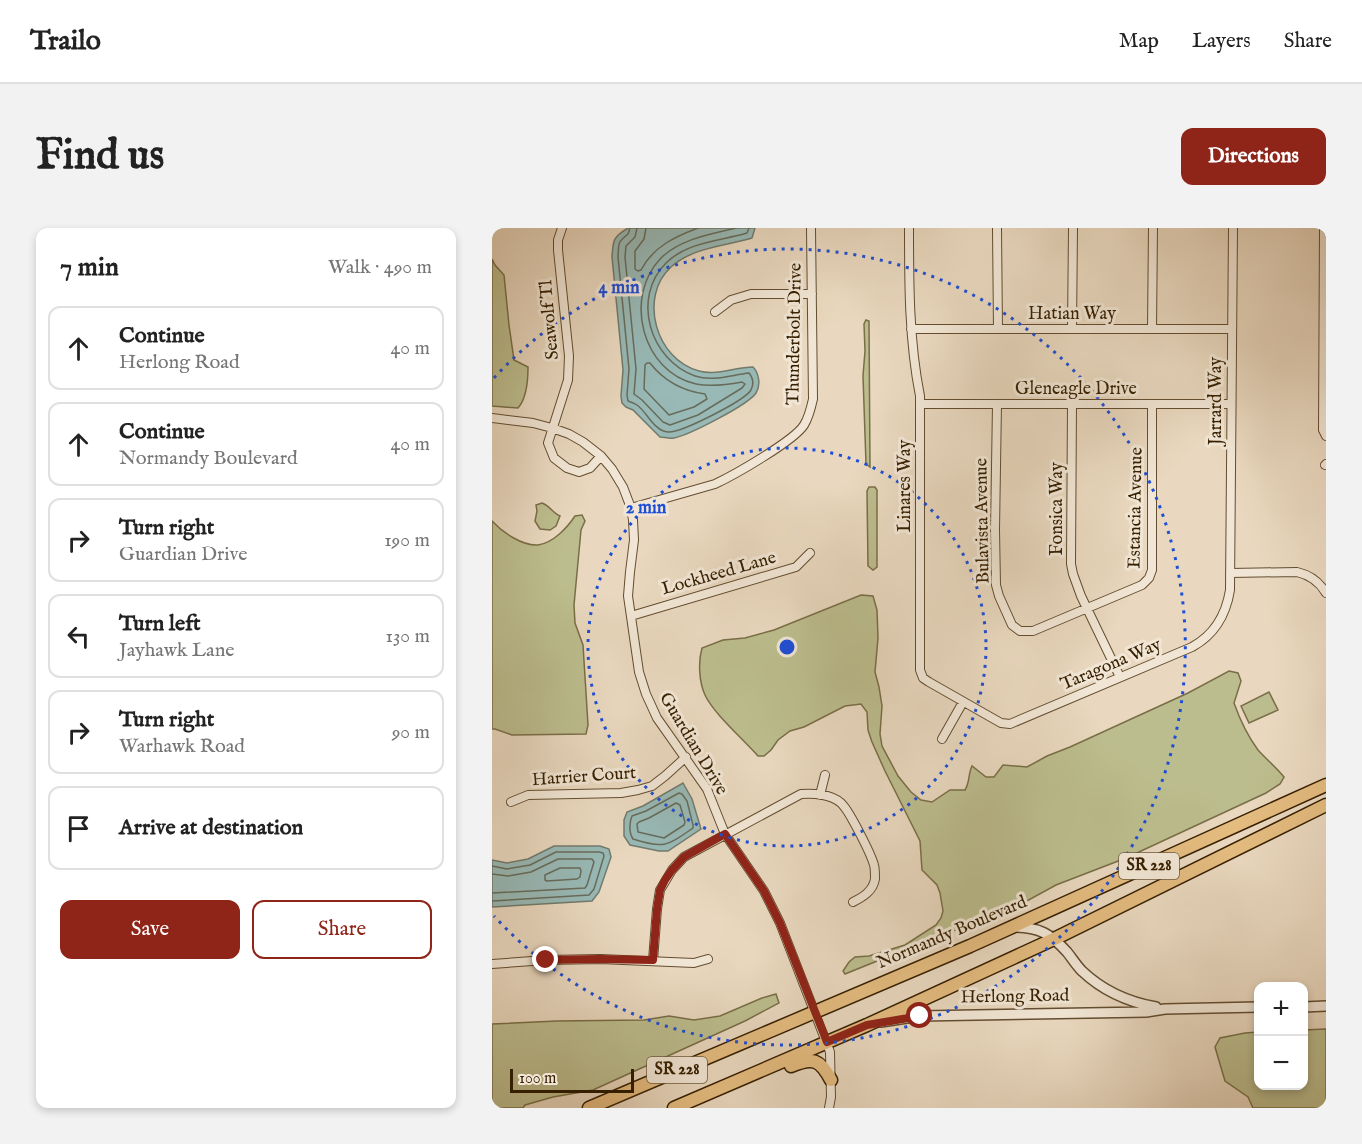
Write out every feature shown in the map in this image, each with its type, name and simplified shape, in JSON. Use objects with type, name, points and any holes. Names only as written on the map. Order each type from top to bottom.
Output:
[{"type":"main road","name":"Normandy Boulevard","points":[[589,1108],[1014,927],[1326,785]]},
{"type":"main road","name":"SR 228","points":[[674,1108],[867,1025],[1054,939],[1326,806]]},
{"type":"main road","points":[[694,1108],[805,1061],[813,1061],[822,1066],[831,1080]]},
{"type":"street","name":"Seawolf Tl","points":[[562,228],[558,250],[570,356],[568,380],[548,443],[554,458],[567,468],[579,472],[590,468],[601,456]]},
{"type":"street","name":"Thunderbolt Drive","points":[[631,508],[715,484],[784,442],[803,426],[813,399],[811,228]]},
{"type":"street","name":"Linares Way","points":[[909,228],[911,329],[920,396],[920,670],[923,678],[963,702]]},
{"type":"street","points":[[997,228],[998,329]]},
{"type":"street","points":[[1072,329],[1073,228]]},
{"type":"street","points":[[1152,329],[1153,228]]},
{"type":"street","name":"Jarrard Way","points":[[1230,573],[1233,228]]},
{"type":"street","points":[[1324,228],[1323,430],[1326,436]]},
{"type":"street","points":[[715,312],[731,300],[751,294],[812,294]]},
{"type":"street","name":"Hatian Way","points":[[911,329],[1232,329]]},
{"type":"street","name":"Gleneagle Drive","points":[[920,404],[1231,404]]},
{"type":"street","name":"Bulavista Avenue","points":[[997,404],[995,574],[999,596],[1012,624],[1020,631],[1033,631],[1087,608]]},
{"type":"street","name":"Fonsica Way","points":[[1072,404],[1071,564],[1087,608],[1120,676]]},
{"type":"street","name":"Estancia Avenue","points":[[1087,608],[1143,585],[1152,570],[1152,404]]},
{"type":"street","name":"Guardian Drive","points":[[492,418],[533,423],[569,434],[601,456],[623,487],[634,521],[628,596],[639,672],[646,694],[657,718],[707,789],[725,834],[764,891],[780,923],[830,1052],[831,1097],[829,1108]]},
{"type":"street","name":"Lockheed Lane","points":[[631,616],[796,567],[810,553]]},
{"type":"street","points":[[1230,573],[1297,572],[1315,579],[1326,592]]},
{"type":"street","name":"Taragona Way","points":[[963,702],[1001,723],[1010,724],[1201,642],[1222,618],[1230,591],[1230,573]]},
{"type":"street","points":[[942,739],[963,702]]},
{"type":"street","name":"Harrier Court","points":[[511,802],[528,795],[621,793],[638,790],[652,786],[686,757]]},
{"type":"street","points":[[824,796],[825,775]]},
{"type":"street","points":[[653,960],[660,890],[672,870],[684,857],[801,794],[811,793],[840,802],[850,813],[874,864],[875,879],[866,895],[853,902]]},
{"type":"street","name":"Herlong Road","points":[[1014,927],[1039,929],[1054,939],[1080,969],[1103,988],[1126,999],[1165,1009]]},
{"type":"street","points":[[492,964],[568,959],[694,963],[708,959]]},
{"type":"street","points":[[1308,1006],[1326,1006]]},
{"type":"street","name":"Herlong Road","points":[[867,1025],[920,1016],[1146,1012],[1165,1009],[1254,1007]]},
{"type":"green space","points":[[492,259],[504,275],[514,360],[528,367],[525,394],[518,408],[492,406]]},
{"type":"green space","points":[[866,320],[869,321],[870,467],[866,464],[863,376]]},
{"type":"green space","points":[[869,487],[875,487],[877,490],[877,567],[873,570],[868,566],[867,491]]},
{"type":"green space","points":[[542,503],[560,516],[556,526],[550,530],[540,529],[535,521],[536,505]]},
{"type":"green space","points":[[582,515],[585,521],[581,530],[574,605],[575,623],[583,645],[588,725],[586,734],[512,735],[492,729],[492,521],[513,538],[538,545],[554,538],[575,516]]},
{"type":"green space","points":[[861,595],[873,596],[877,610],[878,638],[875,672],[882,706],[880,734],[882,746],[898,776],[921,800],[932,802],[950,790],[965,790],[972,766],[986,777],[994,777],[1003,765],[1027,767],[1188,693],[1229,671],[1238,673],[1241,681],[1234,703],[1250,739],[1284,777],[1280,784],[1266,793],[1126,858],[1056,885],[1014,908],[845,974],[843,971],[855,957],[869,956],[905,945],[936,925],[943,911],[937,885],[922,870],[920,841],[872,742],[868,730],[867,712],[861,704],[845,706],[804,727],[790,731],[778,740],[764,756],[758,756],[709,702],[701,684],[700,666],[702,648],[723,640],[745,638],[774,630]]},
{"type":"green space","points":[[1269,692],[1278,710],[1249,723],[1241,706]]},
{"type":"green space","points":[[776,994],[779,1003],[745,1021],[593,1090],[553,1097],[525,1105],[523,1108],[492,1108],[492,1024],[644,1020],[669,1016],[694,1020],[720,1016]]},
{"type":"green space","points":[[1326,1029],[1326,1108],[1253,1108],[1248,1097],[1225,1081],[1215,1047],[1220,1038],[1254,1032],[1254,1090],[1308,1090],[1308,1030]]},
{"type":"water","points":[[628,228],[755,228],[752,238],[699,251],[680,260],[661,280],[655,294],[656,326],[672,354],[684,365],[706,372],[753,367],[759,379],[756,393],[742,405],[704,426],[674,438],[660,437],[633,410],[622,403],[623,370],[612,257],[615,240]]},
{"type":"water","points":[[683,783],[692,799],[701,829],[668,851],[630,845],[624,836],[624,820],[627,812],[643,806]]},
{"type":"water","points":[[554,846],[600,846],[609,849],[611,857],[599,892],[592,901],[492,907],[492,860],[507,863],[528,859]]},
{"type":"route","points":[[546,960],[653,960],[657,909],[660,890],[665,880],[684,857],[725,834],[764,891],[780,923],[827,1042],[867,1025],[920,1016]]}]
